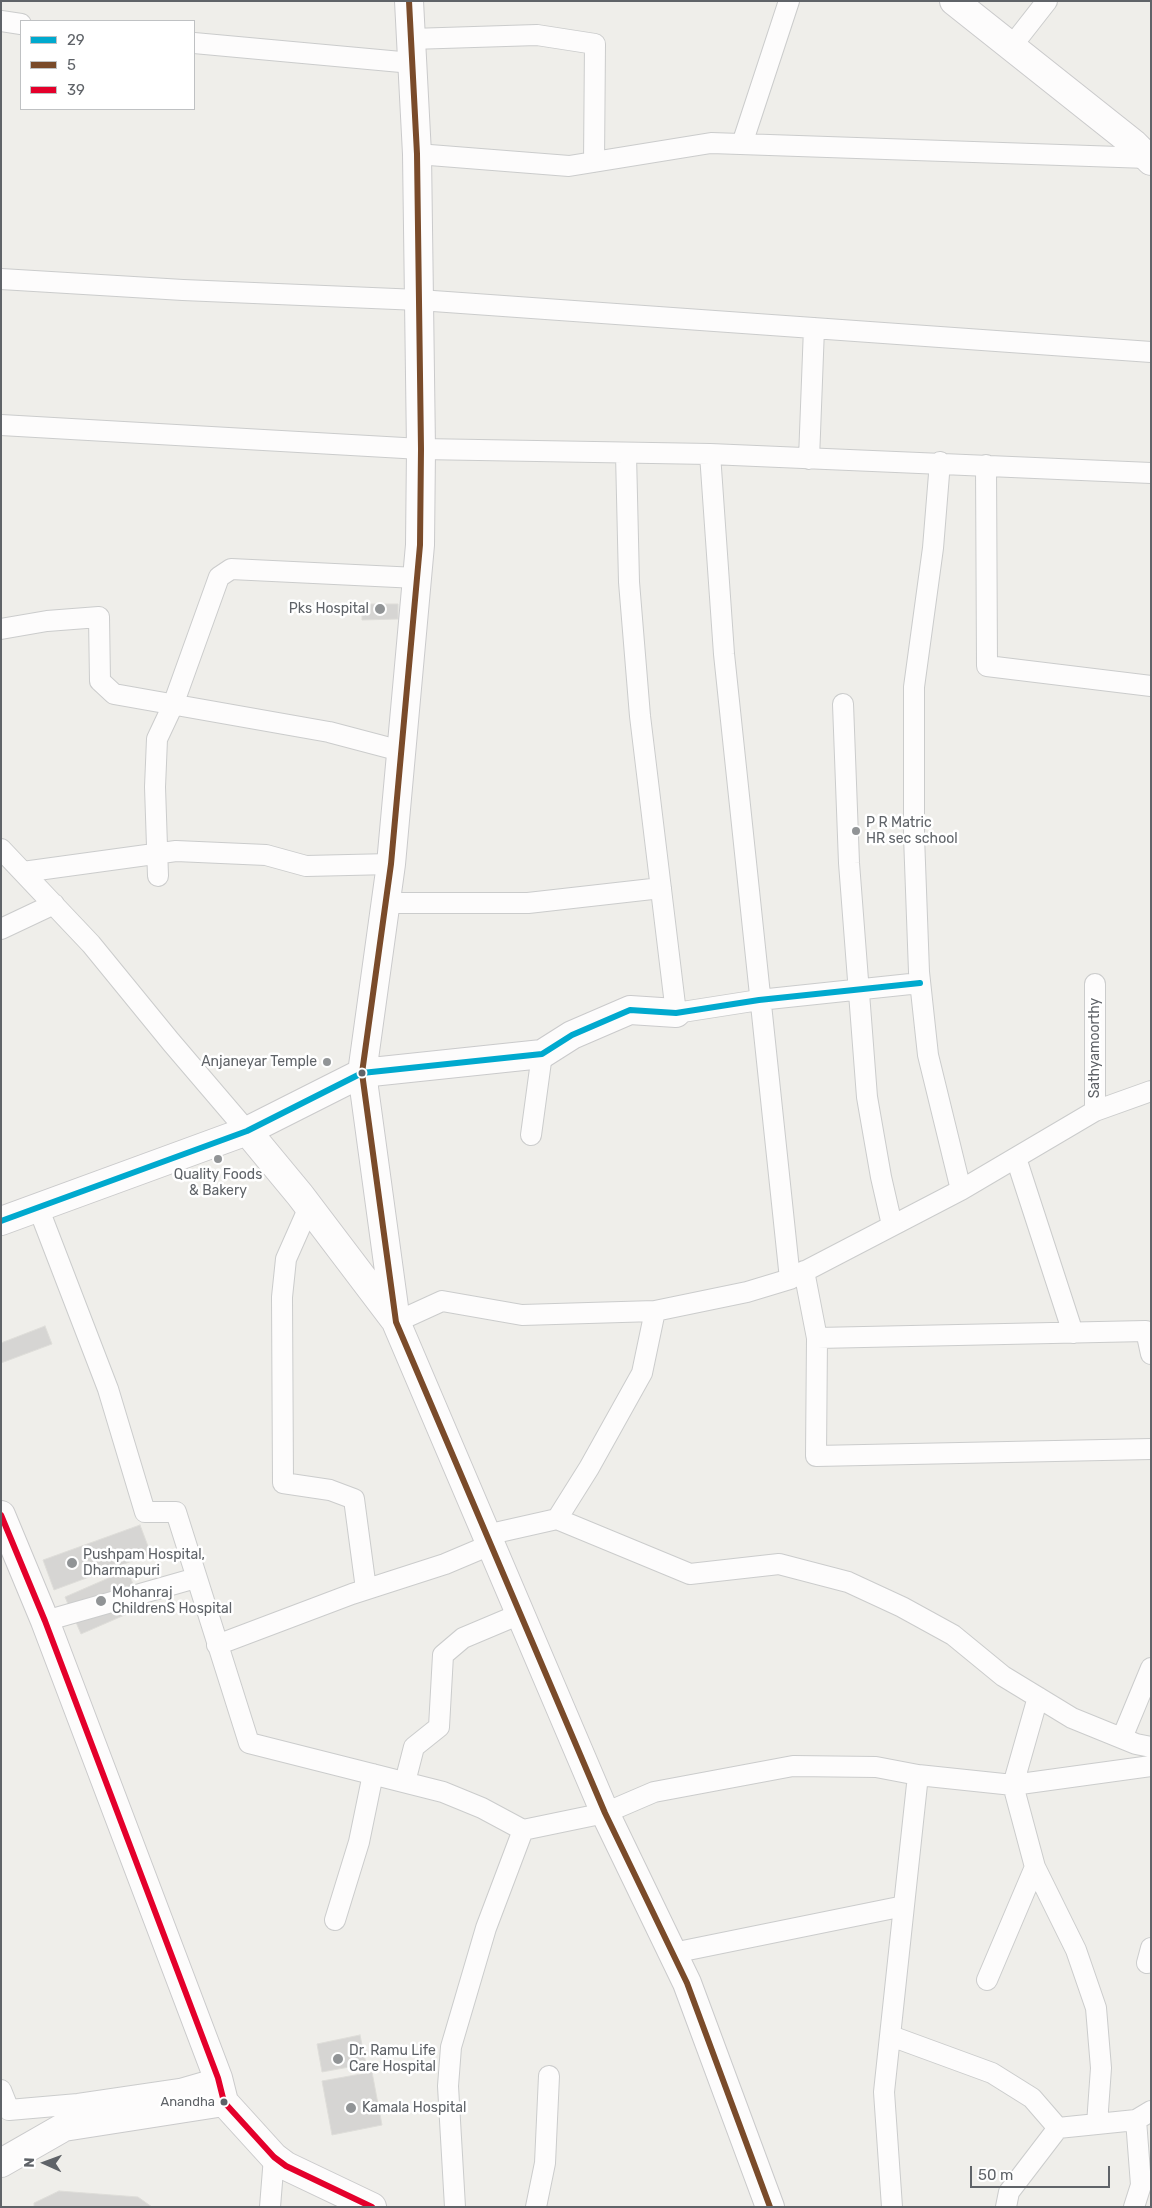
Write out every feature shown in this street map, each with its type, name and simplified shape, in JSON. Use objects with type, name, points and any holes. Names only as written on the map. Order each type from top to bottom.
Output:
[{"type":"main road","points":[[396,1322],[362,1073],[391,864],[420,546],[421,449],[417,154],[409,1]]},
{"type":"main road","points":[[954,1],[1134,144],[1149,160]]},
{"type":"main road","points":[[1,1220],[247,1131],[362,1073],[542,1054],[572,1035],[630,1010],[676,1013]]},
{"type":"main road","points":[[247,1131],[309,1208],[396,1322],[605,1813],[687,1983],[770,2207]]},
{"type":"main road","points":[[1,1515],[45,1621],[221,2090],[274,2157],[286,2166],[372,2207]]},
{"type":"main road","points":[[1,2163],[64,2127],[221,2090]]},
{"type":"street","points":[[742,144],[789,1]]},
{"type":"street","points":[[1011,46],[1047,1]]},
{"type":"street","points":[[1,21],[20,24]]},
{"type":"street","points":[[195,43],[412,51],[537,35],[595,44],[594,162]]},
{"type":"street","points":[[417,154],[570,166],[711,143],[1149,160]]},
{"type":"street","points":[[1,279],[183,290],[418,300],[1151,352]]},
{"type":"street","points":[[809,459],[814,328]]},
{"type":"street","points":[[1,425],[421,449],[710,454],[809,459],[940,462],[1151,473]]},
{"type":"street","points":[[626,454],[629,582],[640,716],[676,1013],[759,1000],[920,983]]},
{"type":"street","points":[[710,454],[724,654],[759,1000],[797,1275],[817,1338],[816,1456],[1151,1449]]},
{"type":"street","points":[[940,462],[933,548],[914,687],[914,836],[920,983],[928,1055],[961,1190]]},
{"type":"street","points":[[986,465],[987,666],[1151,686]]},
{"type":"street","points":[[158,876],[155,787],[156,739],[174,705],[219,577],[231,569],[416,578]]},
{"type":"street","points":[[1,629],[47,621],[99,617],[100,681],[114,694],[329,732],[401,751]]},
{"type":"street","points":[[843,704],[849,863],[868,1106],[892,1225]]},
{"type":"street","points":[[1,849],[91,944],[247,1131]]},
{"type":"street","points":[[23,872],[176,851],[266,855],[306,866],[391,864]]},
{"type":"street","points":[[386,903],[528,903],[661,888]]},
{"type":"street","points":[[1,929],[54,904]]},
{"type":"street","name":"Sathyamoorthy","points":[[1095,1112],[1096,984]]},
{"type":"street","points":[[531,1135],[542,1054]]},
{"type":"street","points":[[396,1322],[442,1301],[522,1314],[655,1311],[748,1292],[797,1275],[961,1190],[1095,1112],[1151,1091]]},
{"type":"street","points":[[1016,1158],[1073,1333]]},
{"type":"street","points":[[38,1207],[108,1389],[145,1512],[176,1512],[249,1744],[443,1792],[482,1808],[523,1830],[605,1813],[654,1792],[793,1766],[876,1767],[918,1775],[1013,1785],[1151,1766]]},
{"type":"street","points":[[309,1208],[286,1259],[282,1297],[283,1483],[330,1490],[354,1498],[366,1589]]},
{"type":"street","points":[[557,1519],[589,1468],[642,1373],[655,1311]]},
{"type":"street","points":[[817,1338],[1146,1332],[1151,1354]]},
{"type":"street","points":[[217,1645],[366,1589],[445,1564],[488,1540],[557,1519],[690,1574],[779,1564],[848,1582],[902,1607],[953,1635],[1003,1676],[1072,1718],[1122,1738],[1151,1747]]},
{"type":"street","points":[[45,1621],[196,1578]]},
{"type":"street","points":[[405,1782],[414,1747],[439,1727],[443,1655],[463,1638],[520,1614]]},
{"type":"street","points":[[1122,1738],[1151,1668]]},
{"type":"street","points":[[1038,1697],[1013,1785],[1035,1867],[1076,1950],[1096,2008],[1101,2068],[1097,2124]]},
{"type":"street","points":[[335,1920],[358,1842],[373,1774]]},
{"type":"street","points":[[892,2207],[884,2092],[918,1775]]},
{"type":"street","points":[[455,2207],[448,2086],[451,2047],[486,1928],[523,1830]]},
{"type":"street","points":[[987,1980],[1035,1867]]},
{"type":"street","points":[[673,1953],[904,1906]]},
{"type":"street","points":[[891,2036],[992,2073],[1032,2098],[1058,2128]]},
{"type":"street","points":[[536,2207],[545,2163],[548,2076]]},
{"type":"street","points":[[1,2090],[9,2110],[78,2104],[180,2089],[221,2090]]},
{"type":"street","points":[[1006,2207],[1009,2192],[1058,2128],[1143,2116],[1141,2185],[1134,2207]]},
{"type":"street","points":[[270,2207],[274,2157]]},
{"type":"building","points":[[362,604],[398,604],[398,619],[362,620]]},
{"type":"building","points":[[45,1326],[52,1344],[1,1363],[1,1343]]},
{"type":"building","points":[[140,1525],[151,1554],[54,1590],[43,1560]]},
{"type":"building","points":[[127,1570],[143,1607],[81,1634],[65,1597]]},
{"type":"building","points":[[360,2035],[366,2064],[322,2072],[317,2044]]},
{"type":"building","points":[[372,2072],[382,2125],[332,2135],[322,2081]]},
{"type":"building","points":[[59,2191],[138,2197],[152,2207],[34,2207],[34,2203]]},
{"type":"transit line","name":"5","points":[[409,1],[417,154],[421,449],[420,545],[391,864],[362,1073],[396,1322],[605,1813],[687,1983],[770,2207]]},
{"type":"transit line","name":"29","points":[[1,1221],[247,1131],[362,1073],[542,1054],[572,1035],[630,1010],[676,1013],[759,1000],[920,983]]},
{"type":"transit line","name":"39","points":[[1,1515],[45,1621],[218,2078],[224,2102],[274,2157],[286,2166],[372,2207]]},
{"type":"place","name":"Pks Hospital","points":[[380,609]]},
{"type":"place","name":"P R Matric HR sec school","points":[[856,831]]},
{"type":"place","name":"Anjaneyar Temple","points":[[327,1062]]},
{"type":"place","name":"Quality Foods & Bakery","points":[[218,1159]]},
{"type":"place","name":"Pushpam Hospital, Dharmapuri","points":[[72,1563]]},
{"type":"place","name":"Mohanraj ChildrenS Hospital","points":[[101,1601]]},
{"type":"place","name":"Dr. Ramu Life Care Hospital","points":[[338,2059]]},
{"type":"place","name":"Anandha","points":[[224,2102]]},
{"type":"place","name":"Kamala Hospital","points":[[351,2108]]}]
